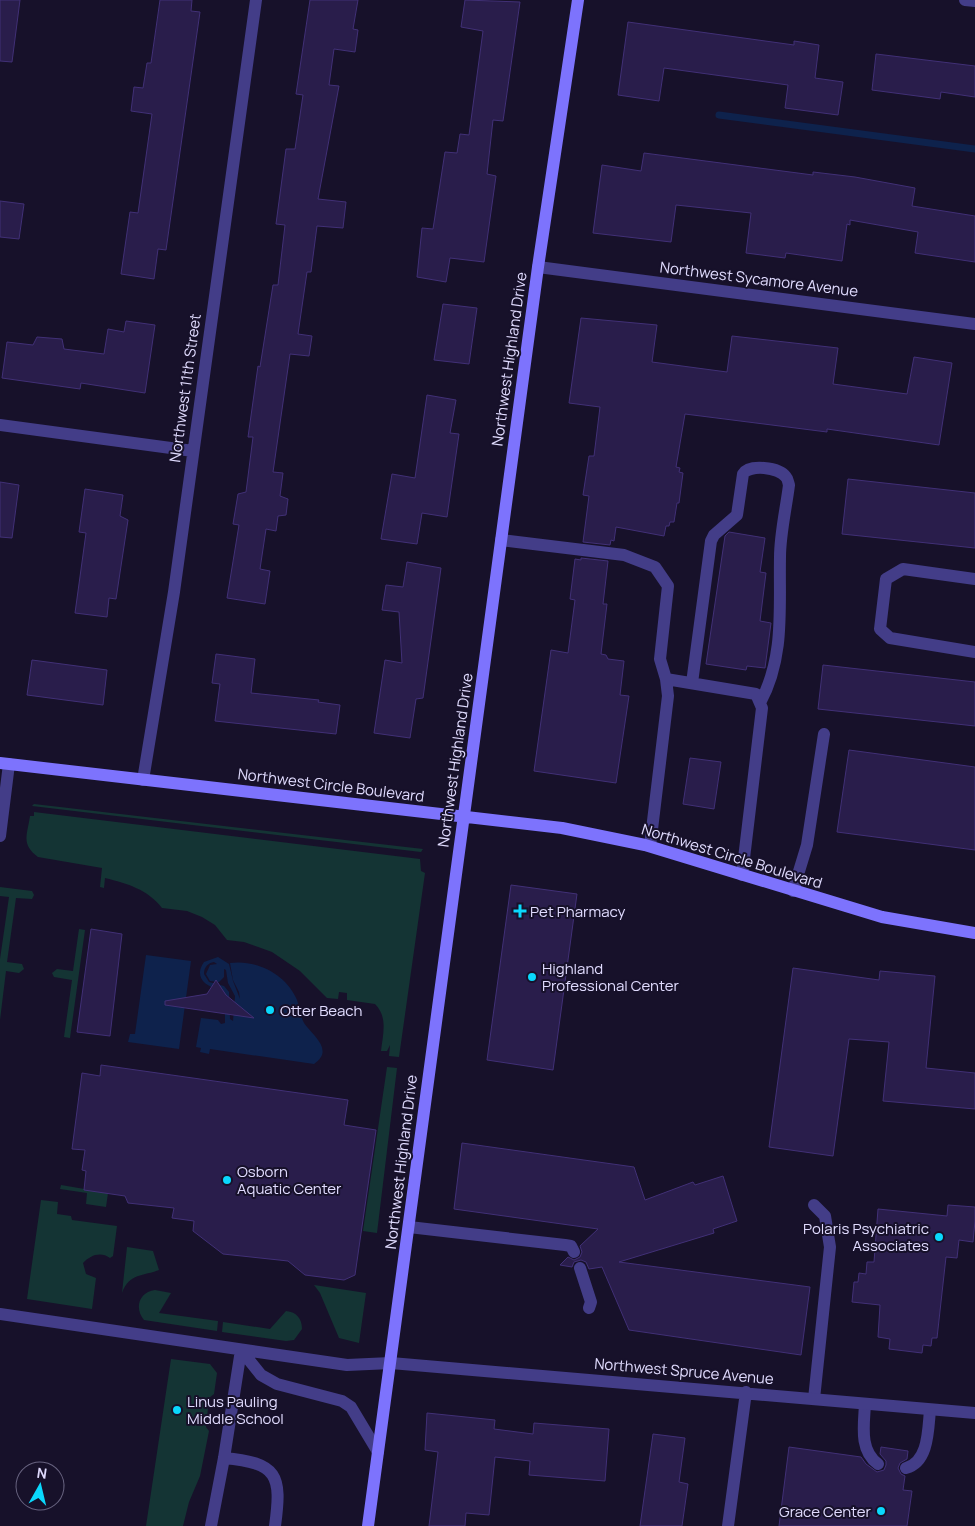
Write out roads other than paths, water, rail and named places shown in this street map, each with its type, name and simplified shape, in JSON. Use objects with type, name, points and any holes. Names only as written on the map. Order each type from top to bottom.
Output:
[{"type":"main road","name":"Northwest Highland Drive","points":[[368,1526],[538,267],[578,0]]},
{"type":"main road","name":"Northwest Circle Boulevard","points":[[4,764],[562,828],[650,846],[882,917],[975,933]]},
{"type":"street","name":"Northwest 11th Street","points":[[143,780],[174,592],[192,451],[256,0]]},
{"type":"street","points":[[965,0],[975,1]]},
{"type":"street","name":"Northwest Sycamore Avenue","points":[[538,267],[975,324]]},
{"type":"street","points":[[0,425],[192,451]]},
{"type":"street","points":[[692,683],[711,540],[714,535],[737,515],[745,470],[750,468],[779,472],[786,477],[789,485],[780,556],[782,618],[774,673],[760,703]]},
{"type":"street","points":[[501,540],[624,555],[655,567],[668,586],[660,659],[666,679],[668,696],[650,846]]},
{"type":"street","points":[[975,579],[904,569],[886,579],[880,629],[890,638],[975,652]]},
{"type":"street","points":[[666,679],[756,694],[762,708],[742,875]]},
{"type":"street","points":[[793,891],[807,845],[824,734]]},
{"type":"street","points":[[0,836],[4,764]]},
{"type":"street","points":[[814,1205],[825,1216],[830,1247],[814,1399]]},
{"type":"street","points":[[409,1227],[566,1245],[571,1246],[574,1252]]},
{"type":"street","points":[[580,1268],[591,1302],[588,1308]]},
{"type":"street","name":"Northwest Spruce Avenue","points":[[0,1314],[348,1365],[391,1363],[975,1413]]},
{"type":"street","points":[[241,1350],[261,1375],[277,1384],[342,1401],[351,1407],[378,1452]]},
{"type":"street","points":[[211,1526],[241,1350]]},
{"type":"street","points":[[728,1526],[746,1392]]},
{"type":"street","points":[[865,1404],[864,1444],[870,1458],[878,1464]]},
{"type":"street","points":[[906,1468],[913,1466],[922,1456],[930,1410]]},
{"type":"street","points":[[224,1458],[260,1464],[272,1474],[280,1495],[275,1526]]},
{"type":"water","points":[[146,955],[191,961],[179,1049],[128,1042],[130,1034],[135,1034]]},
{"type":"water","name":"Otter Beach","points":[[218,957],[229,964],[233,981],[240,999],[233,980],[230,963],[240,962],[260,966],[279,976],[292,991],[297,1000],[304,1023],[320,1043],[322,1053],[320,1059],[314,1064],[210,1049],[209,1054],[200,1052],[201,1048],[196,1047],[201,1018],[218,1020],[221,1024],[225,1023],[225,1012],[218,989],[205,983],[200,976],[201,967],[204,962]],"holes":[[[214,962],[217,964],[210,965],[206,974],[210,981],[219,982],[224,977],[224,969],[226,970],[228,983],[235,996],[233,1021],[230,1019],[229,992],[224,986],[209,982],[204,974],[208,964]]]},
{"type":"waterway","points":[[719,115],[975,149]]},
{"type":"place","name":"Pet Pharmacy","points":[[520,911]]},
{"type":"place","name":"Highland Professional Center","points":[[532,977]]},
{"type":"place","name":"Otter Beach","points":[[270,1010]]},
{"type":"place","name":"Osborn Aquatic Center","points":[[227,1180]]},
{"type":"place","name":"Polaris Psychiatric Associates","points":[[939,1237]]},
{"type":"place","name":"Linus Pauling Middle School","points":[[177,1410]]},
{"type":"place","name":"Grace Center","points":[[881,1511]]}]
